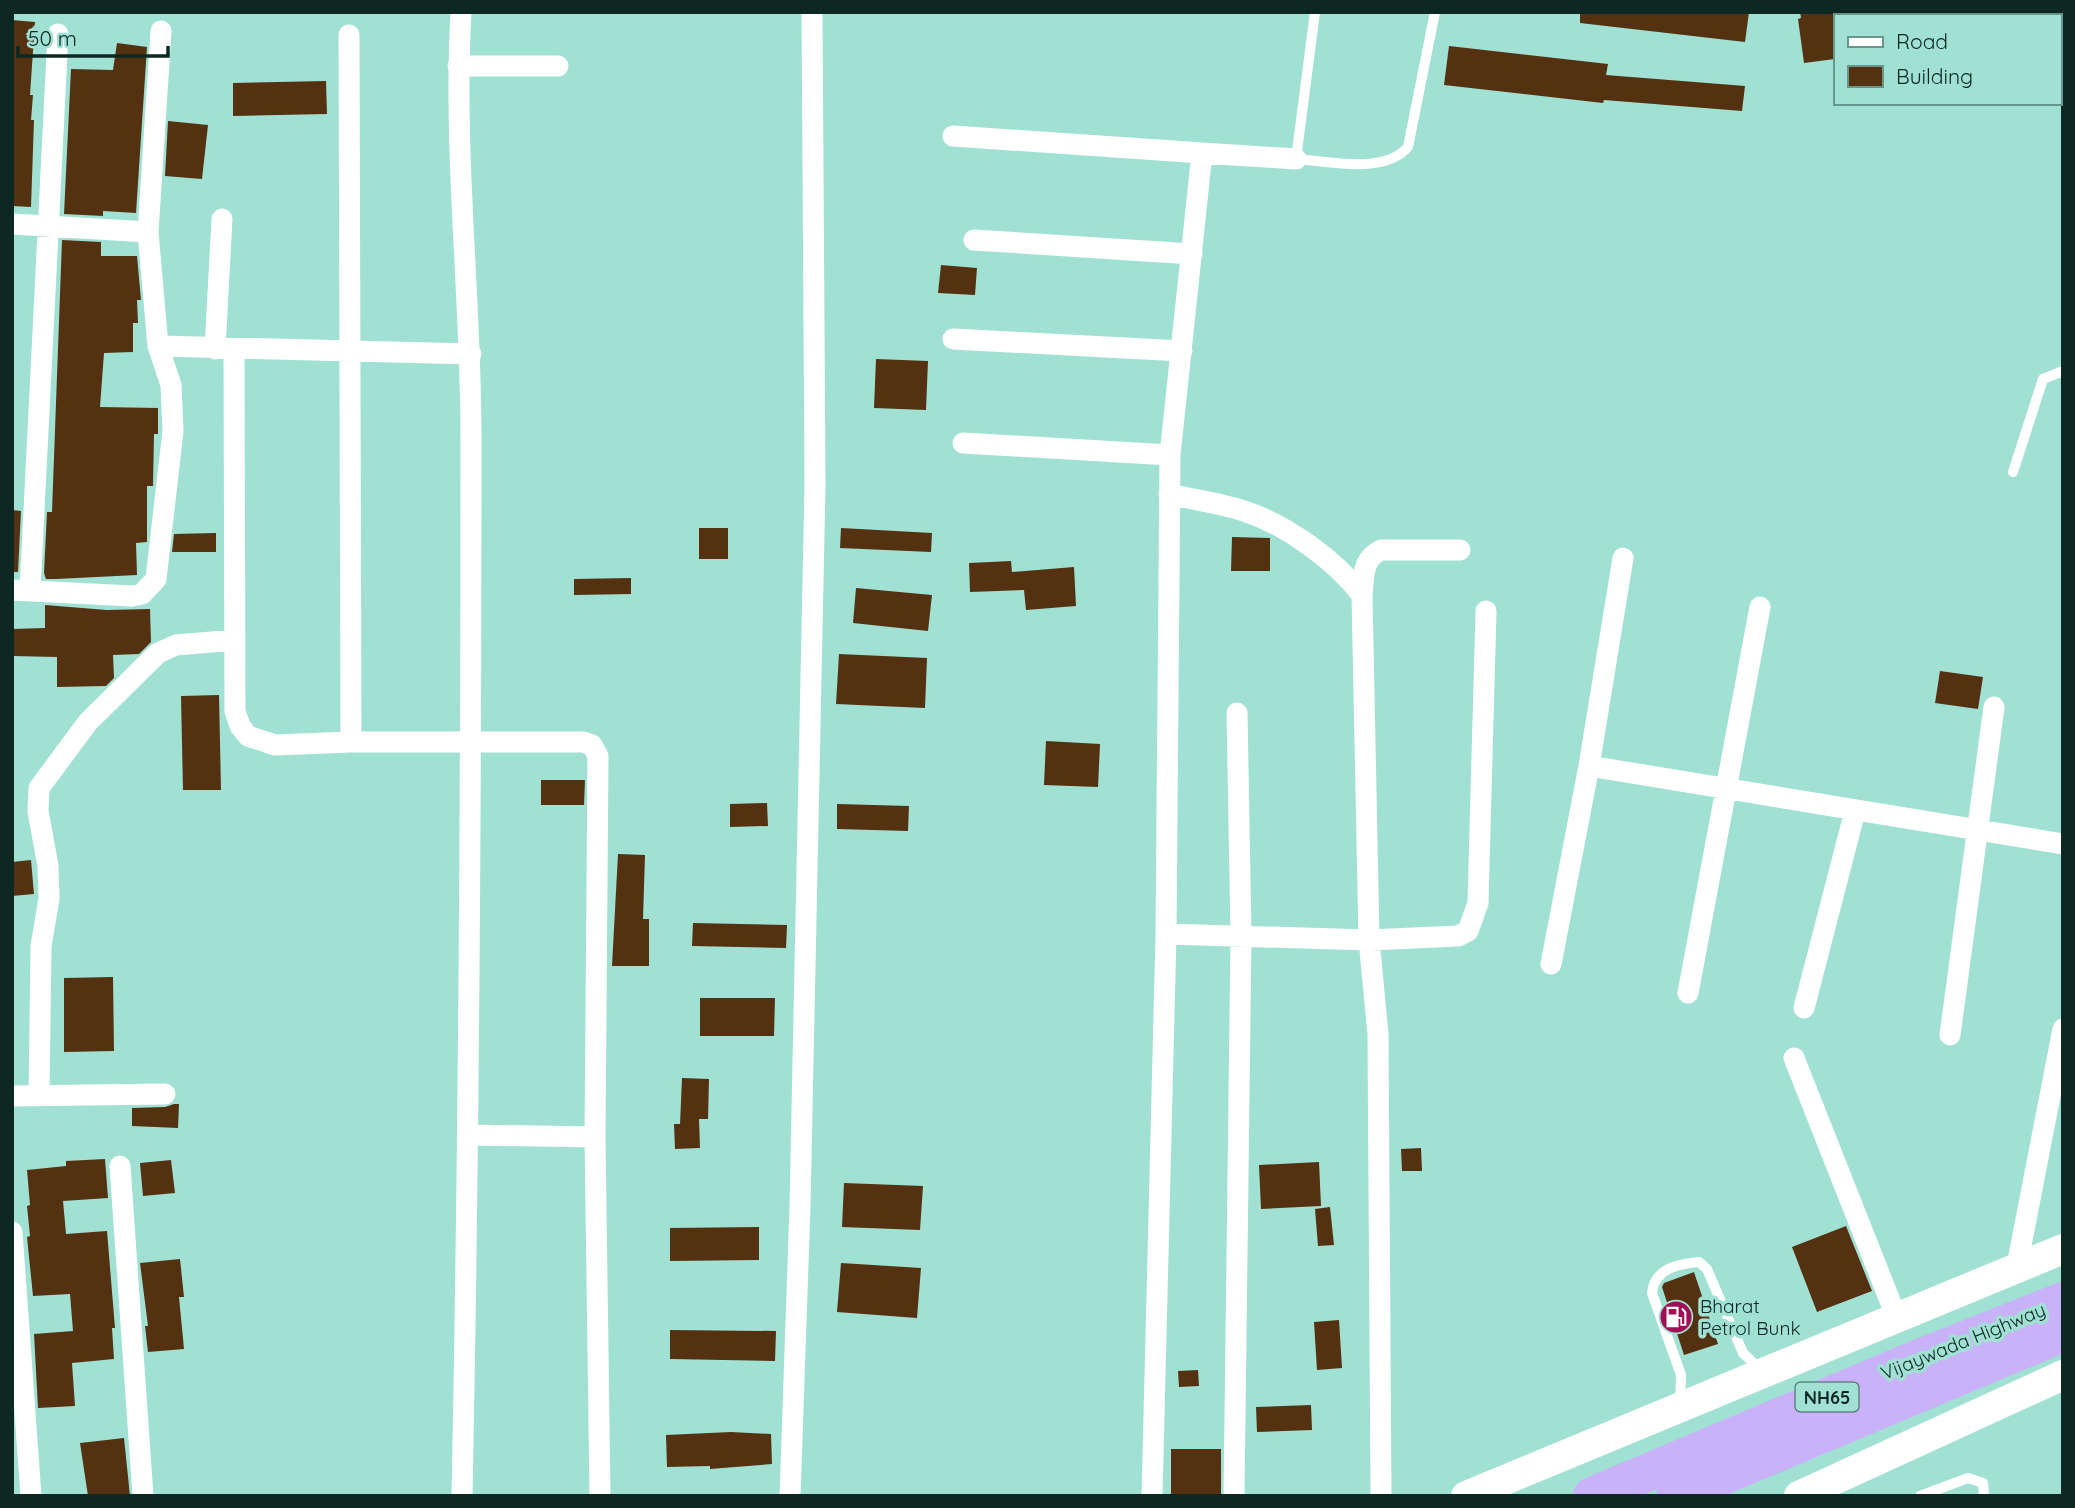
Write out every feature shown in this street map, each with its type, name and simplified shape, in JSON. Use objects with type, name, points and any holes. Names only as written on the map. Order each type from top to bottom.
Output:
[{"type":"highway","name":"Vijaywada Highway","points":[[1592,1496],[1912,1361],[2063,1301]]},
{"type":"highway","name":"Vijaywada Highway","points":[[1675,1496],[2063,1333]]},
{"type":"street","points":[[461,12],[458,66],[471,354],[469,1135],[462,1496]]},
{"type":"street","points":[[790,1496],[801,1192],[815,499],[812,12]]},
{"type":"street","points":[[58,34],[48,225],[21,590],[132,596],[142,594],[156,579],[173,431],[171,385],[158,346],[148,232],[161,31]]},
{"type":"street","points":[[349,35],[351,742]]},
{"type":"street","points":[[458,66],[558,66]]},
{"type":"street","points":[[953,136],[1296,159]]},
{"type":"street","points":[[1152,1496],[1167,934],[1170,455],[1202,153]]},
{"type":"street","points":[[222,219],[235,711],[240,726],[248,736],[275,746],[351,742],[583,743],[592,745],[598,756],[596,1137],[600,1496]]},
{"type":"street","points":[[12,224],[148,232]]},
{"type":"street","points":[[974,240],[1192,254]]},
{"type":"street","points":[[953,339],[1182,351]]},
{"type":"street","points":[[158,346],[471,354]]},
{"type":"street","points":[[962,443],[1170,455]]},
{"type":"street","points":[[1169,494],[1245,511],[1288,532],[1334,567],[1362,595]]},
{"type":"street","points":[[1381,1496],[1378,1034],[1369,940],[1362,595],[1365,563],[1371,554],[1381,550],[1460,550]]},
{"type":"street","points":[[1552,964],[1589,766],[1623,558]]},
{"type":"street","points":[[1688,993],[1760,607]]},
{"type":"street","points":[[1167,934],[1369,940],[1458,936],[1468,931],[1478,903],[1483,802],[1486,611]]},
{"type":"street","points":[[39,1096],[41,946],[49,899],[48,866],[38,811],[39,788],[88,723],[158,653],[176,645],[235,640]]},
{"type":"street","points":[[1950,1035],[1994,707]]},
{"type":"street","points":[[1234,1496],[1241,935],[1237,713]]},
{"type":"street","points":[[1589,766],[2063,844]]},
{"type":"street","points":[[1804,1008],[1856,811]]},
{"type":"street","points":[[2017,1266],[2063,1029]]},
{"type":"street","points":[[1794,1058],[1896,1316]]},
{"type":"street","points":[[12,1096],[165,1094]]},
{"type":"street","points":[[469,1135],[596,1137]]},
{"type":"street","points":[[120,1166],[143,1496]]},
{"type":"street","points":[[12,1232],[31,1496]]},
{"type":"street","points":[[1466,1496],[2063,1249]]},
{"type":"street","points":[[1808,1494],[2063,1375]]},
{"type":"lane","points":[[1315,12],[1296,159],[1373,164],[1399,156],[1412,136],[1435,12]]},
{"type":"lane","points":[[2013,472],[2043,379],[2063,371]]},
{"type":"lane","points":[[1680,1408],[1681,1375],[1652,1293],[1653,1281],[1660,1273],[1685,1263],[1699,1262],[1707,1269],[1743,1353],[1764,1373]]},
{"type":"lane","points":[[1920,1496],[1968,1478],[1983,1483],[1984,1496]]},
{"type":"building","points":[[1580,12],[1749,12],[1745,42],[1580,23]]},
{"type":"building","points":[[1800,12],[1835,12],[1834,59],[1804,63],[1798,19],[1801,18]]},
{"type":"building","points":[[12,20],[35,22],[30,95],[33,95],[31,120],[34,120],[31,207],[12,206]]},
{"type":"building","points":[[117,43],[147,47],[136,213],[103,211],[103,216],[64,214],[71,69],[113,70]]},
{"type":"building","points":[[1449,46],[1608,64],[1606,75],[1745,86],[1742,111],[1604,100],[1603,103],[1444,85]]},
{"type":"building","points":[[326,81],[327,114],[233,116],[233,83]]},
{"type":"building","points":[[168,121],[208,125],[202,179],[165,176]]},
{"type":"building","points":[[62,240],[101,242],[101,256],[137,256],[141,300],[137,300],[138,323],[133,323],[133,352],[104,353],[100,407],[158,408],[158,434],[154,434],[153,486],[147,486],[147,542],[136,543],[137,575],[46,579],[44,573],[47,512],[52,512]]},
{"type":"building","points":[[941,265],[977,268],[975,295],[938,293]]},
{"type":"building","points":[[876,359],[928,361],[926,410],[874,408]]},
{"type":"building","points":[[12,510],[21,511],[18,572],[12,572]]},
{"type":"building","points":[[699,528],[728,528],[728,559],[699,559]]},
{"type":"building","points":[[841,528],[932,533],[931,552],[840,548]]},
{"type":"building","points":[[216,533],[216,552],[172,552],[174,534]]},
{"type":"building","points":[[1232,537],[1270,538],[1270,571],[1231,571]]},
{"type":"building","points":[[1011,561],[1012,572],[1074,567],[1076,606],[1026,610],[1024,590],[970,592],[969,563]]},
{"type":"building","points":[[631,578],[631,594],[574,595],[574,579]]},
{"type":"building","points":[[856,588],[932,595],[928,631],[853,623]]},
{"type":"building","points":[[45,605],[107,610],[150,609],[151,642],[139,654],[113,655],[114,678],[106,686],[57,687],[57,657],[12,656],[12,629],[45,628]]},
{"type":"building","points":[[839,654],[927,658],[925,708],[836,704]]},
{"type":"building","points":[[1940,671],[1983,677],[1978,709],[1935,703]]},
{"type":"building","points":[[219,695],[221,790],[183,790],[181,696]]},
{"type":"building","points":[[1046,741],[1100,744],[1098,787],[1044,785]]},
{"type":"building","points":[[541,780],[585,780],[584,805],[541,805]]},
{"type":"building","points":[[767,803],[768,826],[730,827],[730,804]]},
{"type":"building","points":[[837,804],[909,806],[908,831],[837,829]]},
{"type":"building","points":[[618,854],[645,855],[643,919],[649,919],[649,966],[612,966]]},
{"type":"building","points":[[31,860],[34,894],[12,896],[12,862]]},
{"type":"building","points":[[693,923],[787,925],[786,948],[692,946]]},
{"type":"building","points":[[113,977],[114,1051],[64,1052],[64,978]]},
{"type":"building","points":[[700,998],[775,998],[774,1036],[700,1036]]},
{"type":"building","points":[[682,1078],[709,1079],[708,1119],[699,1119],[700,1148],[675,1149],[674,1124],[680,1124]]},
{"type":"building","points":[[179,1104],[178,1128],[132,1126],[132,1108],[165,1107]]},
{"type":"building","points":[[1421,1148],[1422,1171],[1402,1171],[1401,1149]]},
{"type":"building","points":[[105,1159],[108,1198],[63,1201],[66,1234],[107,1231],[115,1328],[112,1328],[114,1359],[72,1363],[75,1406],[38,1408],[34,1334],[73,1331],[70,1294],[33,1296],[27,1237],[30,1236],[27,1206],[30,1205],[27,1170],[66,1166],[66,1161]]},
{"type":"building","points":[[171,1160],[175,1193],[143,1196],[140,1163]]},
{"type":"building","points":[[1319,1162],[1321,1206],[1261,1209],[1259,1165]]},
{"type":"building","points":[[844,1183],[923,1186],[920,1230],[842,1227]]},
{"type":"building","points":[[1330,1207],[1334,1245],[1318,1246],[1315,1209]]},
{"type":"building","points":[[1846,1226],[1872,1291],[1817,1312],[1792,1247]]},
{"type":"building","points":[[759,1227],[759,1260],[670,1261],[670,1228]]},
{"type":"building","points":[[180,1259],[184,1297],[179,1297],[184,1349],[148,1352],[145,1326],[148,1326],[140,1263]]},
{"type":"building","points":[[841,1263],[921,1268],[917,1318],[837,1312]]},
{"type":"building","points":[[1694,1272],[1718,1344],[1684,1355],[1662,1287],[1664,1283]]},
{"type":"building","points":[[1339,1320],[1342,1368],[1317,1370],[1314,1322]]},
{"type":"building","points":[[670,1330],[776,1331],[775,1361],[670,1359]]},
{"type":"building","points":[[1198,1370],[1199,1386],[1179,1387],[1178,1371]]},
{"type":"building","points":[[1311,1405],[1312,1430],[1257,1432],[1256,1407]]},
{"type":"building","points":[[731,1432],[771,1434],[772,1464],[710,1469],[710,1466],[667,1467],[666,1435]]},
{"type":"building","points":[[124,1438],[130,1496],[88,1496],[80,1443]]},
{"type":"building","points":[[1171,1449],[1221,1449],[1221,1496],[1171,1496]]},
{"type":"place","name":"Bharat Petrol Bunk","points":[[1676,1317]]}]
